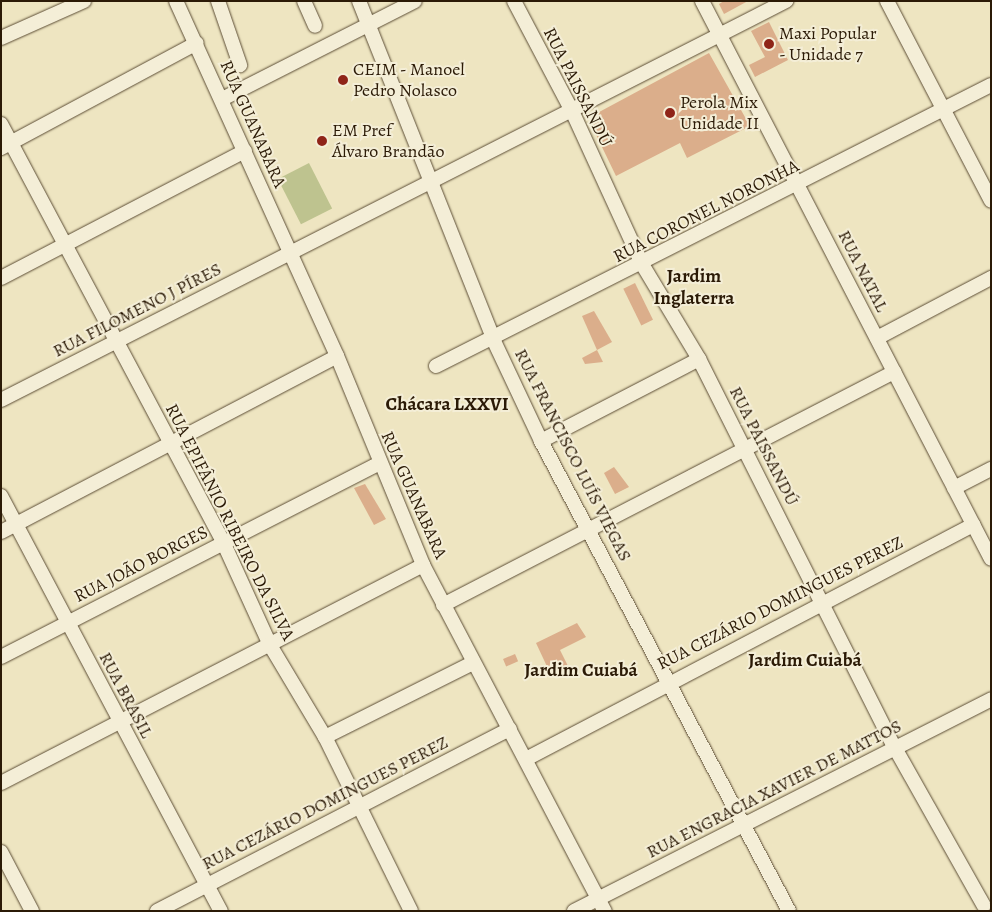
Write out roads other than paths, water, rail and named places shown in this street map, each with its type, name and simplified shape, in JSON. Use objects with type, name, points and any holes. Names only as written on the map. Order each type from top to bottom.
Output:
[{"type":"street","points":[[1,38],[84,1]]},
{"type":"street","name":"RUA GUANABARA","points":[[176,1],[197,43],[337,356],[378,464],[423,565],[602,905]]},
{"type":"street","points":[[218,1],[240,65]]},
{"type":"street","points":[[304,1],[315,26]]},
{"type":"street","name":"RUA FRANCISCO LUÍS VIEGAS","points":[[359,1],[494,341],[541,441],[591,531],[670,681],[742,826],[789,911]]},
{"type":"street","points":[[222,99],[415,1]]},
{"type":"street","name":"RUA PAISSANDÚ","points":[[514,1],[572,111],[642,264],[698,359],[825,603],[895,748],[983,907]]},
{"type":"street","name":"RUA NATAL","points":[[702,1],[991,559]]},
{"type":"street","name":"RUA FILOMENO J PÍRES","points":[[1,400],[118,343],[290,253],[786,1]]},
{"type":"street","points":[[886,1],[991,201]]},
{"type":"street","points":[[6,145],[197,43]]},
{"type":"street","name":"RUA CORONEL NORONHA","points":[[436,366],[494,341],[991,85]]},
{"type":"street","name":"RUA EPIFÂNIO RIBEIRO DA SILVA","points":[[1,124],[6,145],[66,245],[172,445],[224,544],[270,645],[325,737],[357,808],[411,911]]},
{"type":"street","points":[[1,278],[245,151]]},
{"type":"street","points":[[876,338],[991,278]]},
{"type":"street","points":[[1,532],[172,445],[337,356]]},
{"type":"street","points":[[541,441],[698,359]]},
{"type":"street","points":[[443,605],[591,531],[894,372]]},
{"type":"street","name":"RUA JOÃO BORGES","points":[[1,657],[378,464]]},
{"type":"street","points":[[954,488],[991,469]]},
{"type":"street","name":"RUA BRASIL","points":[[1,496],[66,623],[221,911]]},
{"type":"street","name":"RUA CEZÁRIO DOMINGUES PEREZ","points":[[526,758],[973,524]]},
{"type":"street","points":[[1,783],[423,565]]},
{"type":"street","points":[[325,737],[473,662]]},
{"type":"street","name":"RUA ENGRACIA XAVIER DE MATTOS","points":[[574,911],[602,905],[742,826],[991,699]]},
{"type":"street","name":"RUA CEZÁRIO DOMINGUES PEREZ","points":[[157,911],[510,729]]},
{"type":"street","points":[[1,852],[32,911]]},
{"type":"place","name":"Maxi Popular - Unidade 7","points":[[769,44]]},
{"type":"place","name":"CEIM - Manoel Pedro Nolasco","points":[[343,80]]},
{"type":"place","name":"Perola Mix Unidade II","points":[[670,113]]},
{"type":"place","name":"EM Pref Álvaro Brandão","points":[[322,141]]},
{"type":"district","name":"Jardim Inglaterra","points":[[694,288]]},
{"type":"district","name":"Chácara LXXVI","points":[[447,405]]},
{"type":"district","name":"Jardim Cuiabá","points":[[805,661]]},
{"type":"district","name":"Jardim Cuiabá","points":[[581,671]]}]
